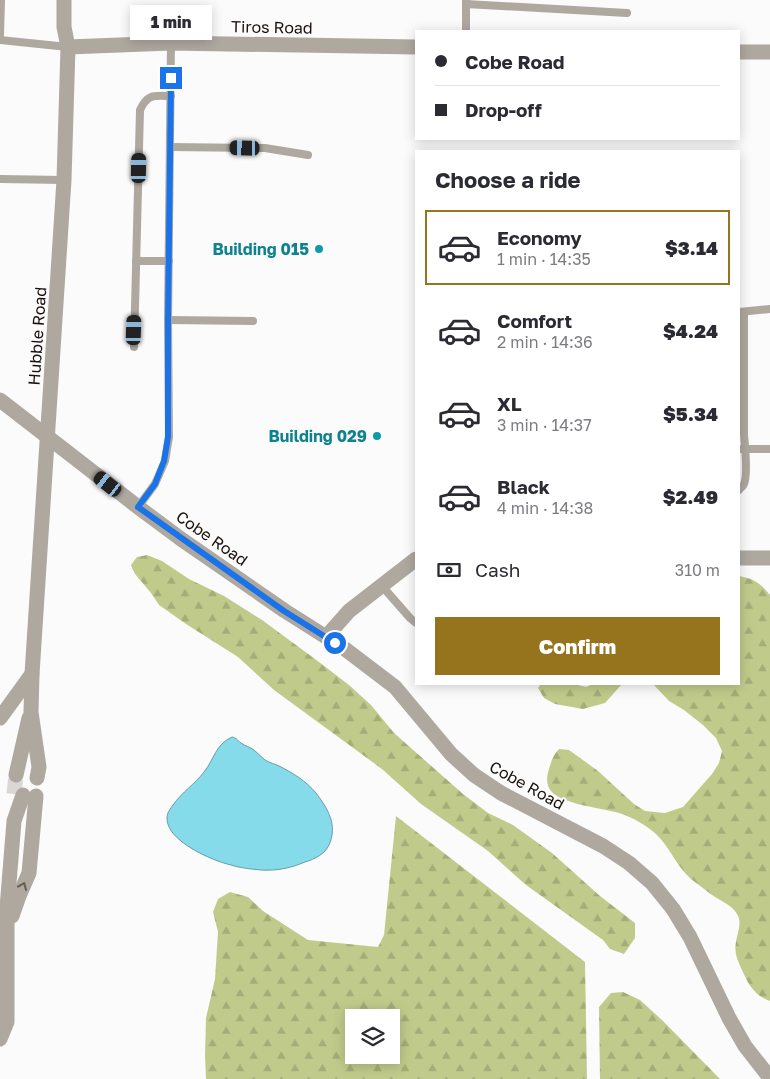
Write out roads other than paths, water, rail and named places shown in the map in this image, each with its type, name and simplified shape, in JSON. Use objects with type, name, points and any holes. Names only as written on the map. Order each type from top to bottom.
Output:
[{"type":"street","name":"Hubble Road","points":[[31,712],[25,734],[26,776],[39,767],[31,712],[32,674],[64,180],[68,47],[64,27],[64,0]]},
{"type":"street","name":"Tiros Road","points":[[68,47],[171,42],[415,47]]},
{"type":"street","points":[[740,52],[770,52]]},
{"type":"street","name":"Cobe Road","points":[[0,400],[138,507],[284,611],[345,650],[395,687],[451,754],[474,776],[501,793],[603,846],[629,863],[652,884],[673,910],[690,937],[729,1018],[745,1046],[770,1078]]},
{"type":"street","points":[[740,558],[770,558]]},
{"type":"street","points":[[326,637],[349,611],[415,560]]},
{"type":"street","points":[[0,718],[32,674]]},
{"type":"street","points":[[0,1039],[7,1022],[7,932],[7,908],[14,821],[24,795],[29,873],[7,932]]},
{"type":"lane","points":[[0,35],[1,0]]},
{"type":"lane","points":[[466,30],[466,2],[627,13]]},
{"type":"lane","points":[[0,40],[68,47]]},
{"type":"lane","points":[[138,507],[155,484],[164,461],[168,437],[171,42]]},
{"type":"lane","points":[[134,347],[140,110],[144,100],[151,96],[171,96]]},
{"type":"lane","points":[[170,147],[265,148],[308,155]]},
{"type":"lane","points":[[0,179],[64,180]]},
{"type":"lane","points":[[136,261],[169,261]]},
{"type":"lane","points":[[740,489],[744,486],[746,479],[742,449],[744,435],[742,408],[742,312],[770,309]]},
{"type":"lane","points":[[168,320],[253,321]]},
{"type":"lane","points":[[742,449],[770,449]]},
{"type":"lane","points":[[382,586],[415,622]]},
{"type":"water","points":[[232,737],[254,750],[265,760],[299,778],[316,793],[328,811],[332,824],[332,838],[322,854],[284,869],[249,869],[213,859],[192,849],[174,834],[167,818],[170,810],[180,796],[208,767],[222,744]]},
{"type":"tunnel","points":[[14,794],[16,775]]},
{"type":"place","name":"Building 015","points":[[319,249]]},
{"type":"place","name":"Building 029","points":[[377,436]]}]
